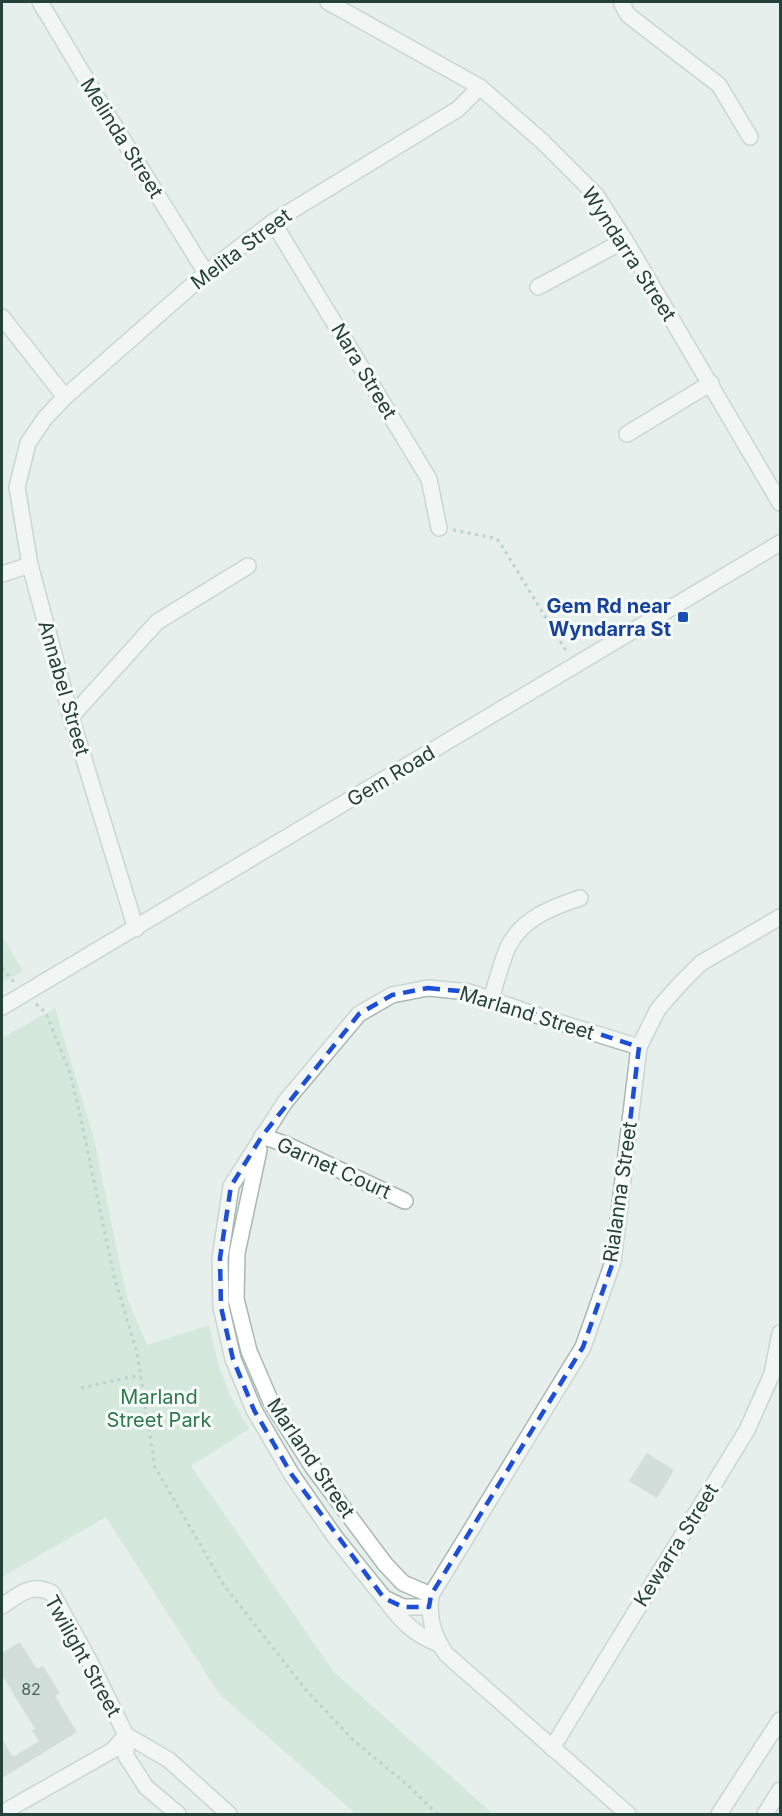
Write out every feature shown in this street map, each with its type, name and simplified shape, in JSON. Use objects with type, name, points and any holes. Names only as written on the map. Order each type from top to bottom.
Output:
[{"type":"street","name":"Melinda Street","points":[[40,2],[206,273]]},
{"type":"street","name":"Wyndarra Street","points":[[328,2],[480,87],[543,142],[596,195],[711,383],[780,503]]},
{"type":"street","points":[[624,2],[622,4],[628,15],[719,85],[750,137]]},
{"type":"street","name":"Melita Street","points":[[28,443],[45,418],[65,397],[206,273],[273,222],[458,109],[480,87]]},
{"type":"street","name":"Nara Street","points":[[273,222],[429,479],[439,528]]},
{"type":"street","points":[[538,287],[625,240]]},
{"type":"street","points":[[2,317],[65,397]]},
{"type":"street","points":[[627,434],[711,383]]},
{"type":"street","name":"Annabel Street","points":[[28,443],[17,487],[30,565],[70,717],[136,929]]},
{"type":"street","name":"Gem Road","points":[[2,1007],[780,543]]},
{"type":"street","points":[[2,574],[30,565]]},
{"type":"street","points":[[70,717],[158,622],[248,566]]},
{"type":"street","points":[[491,1000],[509,945],[522,929],[538,915],[580,898]]},
{"type":"street","name":"Rialanna Street","points":[[430,1601],[583,1347],[613,1262],[639,1047],[658,1009],[701,963],[780,917]]},
{"type":"street","name":"Marland Street","points":[[440,1644],[426,1640],[417,1634],[395,1613],[335,1537],[292,1475],[254,1410],[233,1359],[221,1306],[220,1258],[231,1186],[285,1102],[359,1014],[392,994],[428,988],[469,992],[639,1047]]},
{"type":"street","name":"Marland Street","points":[[262,1136],[237,1253],[236,1299],[249,1351],[271,1402],[325,1484],[385,1564],[403,1583],[430,1601],[433,1630],[446,1654],[628,1815]]},
{"type":"street","name":"Garnet Court","points":[[262,1136],[285,1144],[405,1201]]},
{"type":"street","name":"Kewarra Street","points":[[552,1748],[747,1430],[772,1374],[780,1333]]},
{"type":"street","name":"Twilight Street","points":[[2,1606],[29,1589],[41,1587],[52,1593],[90,1662],[126,1735],[126,1756],[146,1787],[178,1815]]},
{"type":"street","points":[[384,1598],[402,1607],[430,1601]]},
{"type":"street","points":[[719,1815],[780,1720]]},
{"type":"street","points":[[7,1815],[9,1809],[113,1750],[126,1735]]},
{"type":"street","name":"Twilight Street","points":[[126,1735],[169,1760],[229,1815]]},
{"type":"street","points":[[765,1815],[780,1790]]},
{"type":"path","points":[[439,528],[499,541],[575,666]]},
{"type":"path","points":[[26,994],[46,1013],[70,1073],[114,1276],[136,1353],[155,1467],[223,1584],[306,1690],[353,1740],[410,1787],[437,1815]]},
{"type":"path","points":[[81,1388],[140,1375]]},
{"type":"highlighted area","points":[[428,988],[469,992],[639,1047],[613,1262],[583,1347],[431,1595],[429,1607],[403,1607],[384,1598],[292,1475],[254,1410],[233,1359],[221,1307],[220,1258],[231,1186],[262,1136],[359,1014],[392,995]]},
{"type":"green space","points":[[2,936],[23,971],[2,983]]},
{"type":"green space","name":"Marland Street Park","points":[[55,1008],[94,1139],[127,1298],[147,1345],[209,1325],[218,1364],[231,1397],[249,1429],[191,1466],[334,1672],[493,1814],[356,1814],[219,1694],[106,1517],[2,1577],[2,1038]]},
{"type":"building","points":[[647,1453],[674,1470],[657,1498],[629,1481]]},
{"type":"building","points":[[20,1642],[37,1669],[43,1666],[60,1693],[55,1696],[77,1732],[2,1778],[2,1739],[13,1757],[39,1741],[32,1731],[35,1729],[2,1675],[2,1653]]},
{"type":"place","name":"Gem Rd near Wyndarra St","points":[[683,617]]}]
